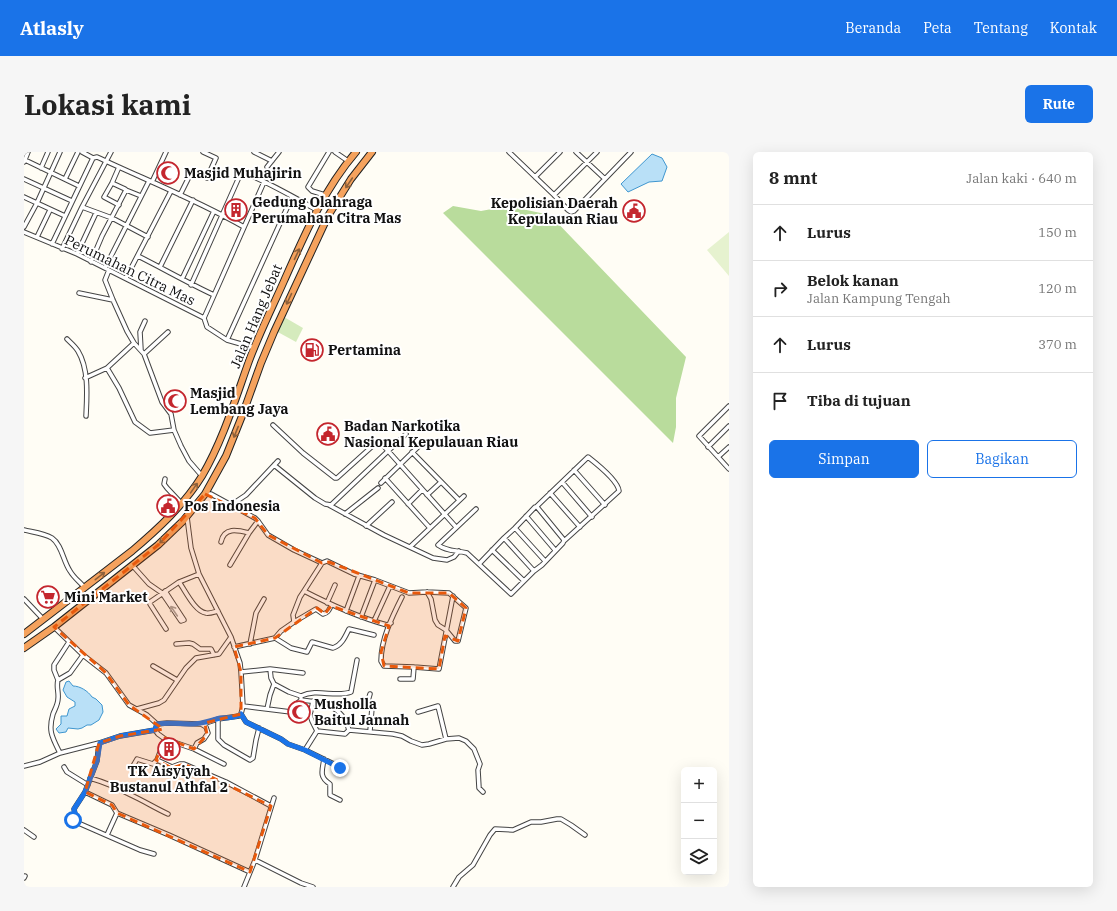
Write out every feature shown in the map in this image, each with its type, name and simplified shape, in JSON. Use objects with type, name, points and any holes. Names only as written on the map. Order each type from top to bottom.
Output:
[{"type":"highway","name":"Jalan Hang Jebat","points":[[24,634],[149,537],[182,504],[202,476],[220,440],[273,304],[317,210],[325,195],[348,161],[356,152]]},
{"type":"highway","points":[[24,648],[54,627],[158,545],[187,516],[205,494],[220,468],[242,416],[274,332],[328,216],[372,152]]},
{"type":"highway","points":[[220,440],[230,445]]},
{"type":"street","points":[[28,152],[24,161],[79,186]]},
{"type":"street","points":[[41,168],[48,152]]},
{"type":"street","points":[[24,227],[37,203],[60,152]]},
{"type":"street","points":[[64,179],[78,152]]},
{"type":"street","points":[[83,152],[151,181],[171,192],[193,200],[244,226]]},
{"type":"street","points":[[52,244],[79,186],[100,152]]},
{"type":"street","points":[[62,249],[111,152]]},
{"type":"street","points":[[166,152],[151,181],[141,196],[107,269],[106,280],[127,331],[134,343],[144,354],[161,401],[172,418],[174,430],[181,446],[189,461],[202,476]]},
{"type":"street","points":[[180,195],[190,173],[207,178],[216,158],[203,152]]},
{"type":"street","points":[[254,152],[272,161]]},
{"type":"street","points":[[267,167],[278,152]]},
{"type":"street","points":[[325,195],[312,191],[308,186],[329,152]]},
{"type":"street","points":[[335,152],[348,161]]},
{"type":"street","points":[[509,152],[536,176],[568,210],[573,212],[631,152]]},
{"type":"street","points":[[536,176],[560,152]]},
{"type":"street","points":[[576,152],[605,179]]},
{"type":"street","points":[[554,195],[597,152]]},
{"type":"street","points":[[119,167],[104,198],[119,205]]},
{"type":"street","name":"Perumahan Citra Mas","points":[[191,285],[241,173],[246,173],[317,210]]},
{"type":"street","points":[[24,179],[72,201]]},
{"type":"street","name":"Perumahan Citra Mas","points":[[24,232],[77,254],[204,318],[264,182]]},
{"type":"street","points":[[112,183],[141,196]]},
{"type":"street","points":[[91,262],[102,236],[126,190]]},
{"type":"street","points":[[126,278],[171,192]]},
{"type":"street","points":[[227,340],[292,196]]},
{"type":"street","points":[[24,197],[65,216]]},
{"type":"street","points":[[160,267],[193,200]]},
{"type":"street","points":[[82,207],[112,218],[148,237]]},
{"type":"street","points":[[37,237],[50,210]]},
{"type":"street","points":[[182,279],[214,211]]},
{"type":"street","points":[[77,254],[96,213]]},
{"type":"street","name":"Perumahan Citra Mas","points":[[138,256],[191,285],[214,295]]},
{"type":"street","points":[[79,293],[113,300]]},
{"type":"street","points":[[204,318],[207,327],[227,340],[255,348]]},
{"type":"street","points":[[141,350],[140,332],[145,321]]},
{"type":"street","points":[[144,354],[168,332]]},
{"type":"street","points":[[67,339],[75,347],[82,361],[85,378],[86,416]]},
{"type":"street","points":[[85,378],[107,368],[134,343]]},
{"type":"street","points":[[107,368],[137,423],[150,433],[174,430]]},
{"type":"street","points":[[729,406],[700,436],[708,447],[729,468]]},
{"type":"street","points":[[272,425],[303,453],[335,478],[344,473],[377,442],[381,443],[456,528]]},
{"type":"street","points":[[708,447],[729,426]]},
{"type":"street","points":[[329,505],[331,505],[406,434]]},
{"type":"street","points":[[381,483],[418,447]]},
{"type":"street","points":[[718,457],[729,447]]},
{"type":"street","points":[[412,452],[459,500]]},
{"type":"street","points":[[476,509],[438,545],[445,550],[467,553],[511,594],[564,541],[620,491],[612,480],[588,457],[536,507],[534,507],[479,564]]},
{"type":"street","points":[[231,505],[246,494],[278,461]]},
{"type":"street","points":[[274,466],[324,504],[329,505],[366,526],[433,558],[447,560],[454,557],[459,551]]},
{"type":"street","points":[[574,470],[604,505]]},
{"type":"street","points":[[385,478],[430,528]]},
{"type":"street","points":[[165,479],[164,483],[167,488],[182,504]]},
{"type":"street","points":[[427,495],[441,482]]},
{"type":"street","points":[[562,482],[592,517]]},
{"type":"street","points":[[345,514],[378,488]]},
{"type":"street","points":[[408,504],[422,490]]},
{"type":"street","points":[[550,493],[580,527]]},
{"type":"street","points":[[205,494],[211,494],[231,505],[258,521],[268,535],[294,550],[322,563],[329,562],[359,576],[375,580],[409,593],[427,592],[449,593],[466,608],[458,641],[455,641],[446,630],[438,625],[435,620],[431,599],[427,592]]},
{"type":"street","points":[[410,547],[464,496]]},
{"type":"street","points":[[366,526],[392,502]]},
{"type":"street","points":[[536,507],[564,538],[564,541]]},
{"type":"street","points":[[187,516],[191,548],[199,574],[231,637],[241,672],[243,706],[241,714],[246,722],[288,744],[305,750],[340,767],[342,771]]},
{"type":"street","points":[[526,516],[555,550]]},
{"type":"street","points":[[230,564],[258,521]]},
{"type":"street","points":[[515,528],[545,561]]},
{"type":"street","points":[[24,530],[54,539],[61,550],[69,570],[85,588]]},
{"type":"street","points":[[221,542],[225,534],[233,530],[249,533]]},
{"type":"street","points":[[504,538],[534,571]]},
{"type":"street","points":[[492,550],[524,581]]},
{"type":"street","points":[[294,622],[293,615],[300,597],[322,563]]},
{"type":"street","points":[[132,565],[154,588],[163,592],[184,620],[181,621],[163,592]]},
{"type":"street","points":[[166,630],[150,602],[179,582],[199,574]]},
{"type":"street","points":[[346,611],[359,576]]},
{"type":"street","points":[[361,617],[375,580]]},
{"type":"street","points":[[179,582],[194,606],[203,613],[207,614],[218,611]]},
{"type":"street","points":[[327,603],[335,585]]},
{"type":"street","points":[[374,621],[390,586]]},
{"type":"street","points":[[154,588],[154,598]]},
{"type":"street","points":[[304,591],[331,606],[387,625],[391,623]]},
{"type":"street","points":[[402,597],[384,638],[380,661],[384,666],[440,669],[453,596]]},
{"type":"street","points":[[24,599],[43,619]]},
{"type":"street","points":[[250,644],[256,614],[264,599]]},
{"type":"street","points":[[234,647],[275,638],[281,631],[316,609],[323,614],[326,614],[329,612],[331,606]]},
{"type":"street","points":[[54,627],[83,655],[106,673],[128,705],[137,709],[157,724],[200,724],[218,719],[239,716],[241,714]]},
{"type":"street","points":[[275,638],[292,648],[307,652],[312,642],[335,648],[343,641],[349,629],[374,635]]},
{"type":"street","points":[[137,709],[163,701],[186,668],[196,658],[220,653],[231,637]]},
{"type":"street","points":[[60,753],[52,737],[51,731],[52,717],[58,698],[58,680],[54,666],[69,642]]},
{"type":"street","points":[[176,644],[189,643],[200,649],[211,649],[214,655]]},
{"type":"street","points":[[58,680],[70,673],[83,655]]},
{"type":"street","points":[[243,706],[291,712],[301,698],[312,692],[351,692],[357,660]]},
{"type":"street","points":[[153,666],[177,680]]},
{"type":"street","points":[[400,679],[413,679],[414,667]]},
{"type":"street","points":[[241,672],[270,669],[303,673]]},
{"type":"street","points":[[267,709],[274,684],[270,669]]},
{"type":"street","points":[[274,684],[301,698],[327,704],[334,708],[346,720],[349,730]]},
{"type":"street","points":[[370,694],[368,701],[372,708],[370,731]]},
{"type":"street","points":[[313,701],[310,714],[317,731]]},
{"type":"street","points":[[418,712],[438,706],[446,739]]},
{"type":"street","points":[[304,712],[310,714]]},
{"type":"street","points":[[218,719],[218,739],[224,745],[250,760],[253,758],[259,728]]},
{"type":"street","points":[[155,730],[157,724]]},
{"type":"street","points":[[194,749],[197,743],[204,739],[208,733],[206,727],[200,724]]},
{"type":"street","points":[[24,766],[40,762],[60,753],[100,743],[120,736],[155,730]]},
{"type":"street","points":[[155,730],[165,739],[194,749],[224,764]]},
{"type":"street","points":[[317,731],[345,734],[349,730],[370,731],[400,735],[422,745],[446,739],[458,738],[466,741],[474,749],[480,764],[478,770],[479,788],[483,792]]},
{"type":"street","points":[[305,750],[317,731]]},
{"type":"street","points":[[133,766],[136,759],[153,764],[155,763],[165,739]]},
{"type":"street","points":[[100,743],[97,761],[85,792],[73,809],[75,814],[73,819],[74,821],[140,850],[154,854]]},
{"type":"street","points":[[324,759],[321,772],[322,777],[330,784],[330,795],[340,800]]},
{"type":"street","points":[[157,760],[172,767],[184,764],[226,782],[272,806]]},
{"type":"street","points":[[64,767],[67,772],[88,784]]},
{"type":"street","points":[[90,778],[131,795],[168,814]]},
{"type":"street","points":[[85,792],[112,805],[117,813],[250,872]]},
{"type":"street","points":[[244,887],[274,798]]},
{"type":"street","points":[[107,835],[117,813]]},
{"type":"street","points":[[454,887],[459,877],[473,864],[495,829],[513,830],[531,822],[561,819],[585,835]]},
{"type":"street","points":[[24,830],[34,837]]},
{"type":"street","points":[[254,860],[301,883],[313,887]]},
{"type":"highlighted area","points":[[205,494],[255,518],[268,535],[322,563],[329,562],[409,593],[449,593],[466,608],[458,641],[445,636],[439,669],[384,666],[381,652],[389,626],[331,606],[325,614],[317,608],[275,638],[234,647],[241,672],[241,714],[205,723],[207,735],[194,749],[165,738],[156,760],[172,768],[184,764],[271,806],[250,872],[117,813],[112,805],[85,792],[99,743],[120,736],[163,729],[129,705],[106,673],[54,627],[158,545]]},
{"type":"green space","points":[[453,206],[481,211],[508,206],[550,215],[686,357],[676,398],[676,427],[673,443],[443,213]]},
{"type":"green space","points":[[729,232],[729,276],[707,250]]},
{"type":"green space","points":[[284,317],[303,328],[296,342],[276,331]]},
{"type":"water","points":[[652,154],[662,158],[667,167],[662,181],[649,182],[628,192],[621,184]]},
{"type":"water","points":[[69,681],[73,686],[84,689],[96,699],[102,705],[103,712],[99,720],[91,725],[78,729],[68,728],[66,732],[59,733],[56,729],[61,724],[61,716],[67,716],[69,709],[75,706],[75,702],[67,697],[63,690],[66,682]]},
{"type":"place","name":"Masjid Muhajirin","points":[[168,173]]},
{"type":"place","name":"Gedung Olahraga Perumahan Citra Mas","points":[[236,210]]},
{"type":"place","name":"Kepolisian Daerah Kepulauan Riau","points":[[634,211]]},
{"type":"place","name":"Pertamina","points":[[312,350]]},
{"type":"place","name":"Masjid Lembang Jaya","points":[[175,401]]},
{"type":"place","name":"Badan Narkotika Nasional Kepulauan Riau","points":[[328,434]]},
{"type":"place","name":"Pos Indonesia","points":[[168,506]]},
{"type":"place","name":"Mini Market","points":[[48,597]]},
{"type":"place","name":"Musholla Baitul Jannah","points":[[299,712]]},
{"type":"place","name":"TK Aisyiyah Bustanul Athfal 2","points":[[169,749]]},
{"type":"route","points":[[73,820],[75,814],[73,810],[85,792],[97,761],[100,743],[111,738],[155,730],[157,724],[200,724],[218,719],[239,716],[241,714],[246,722],[288,744],[305,750],[340,768]]}]
